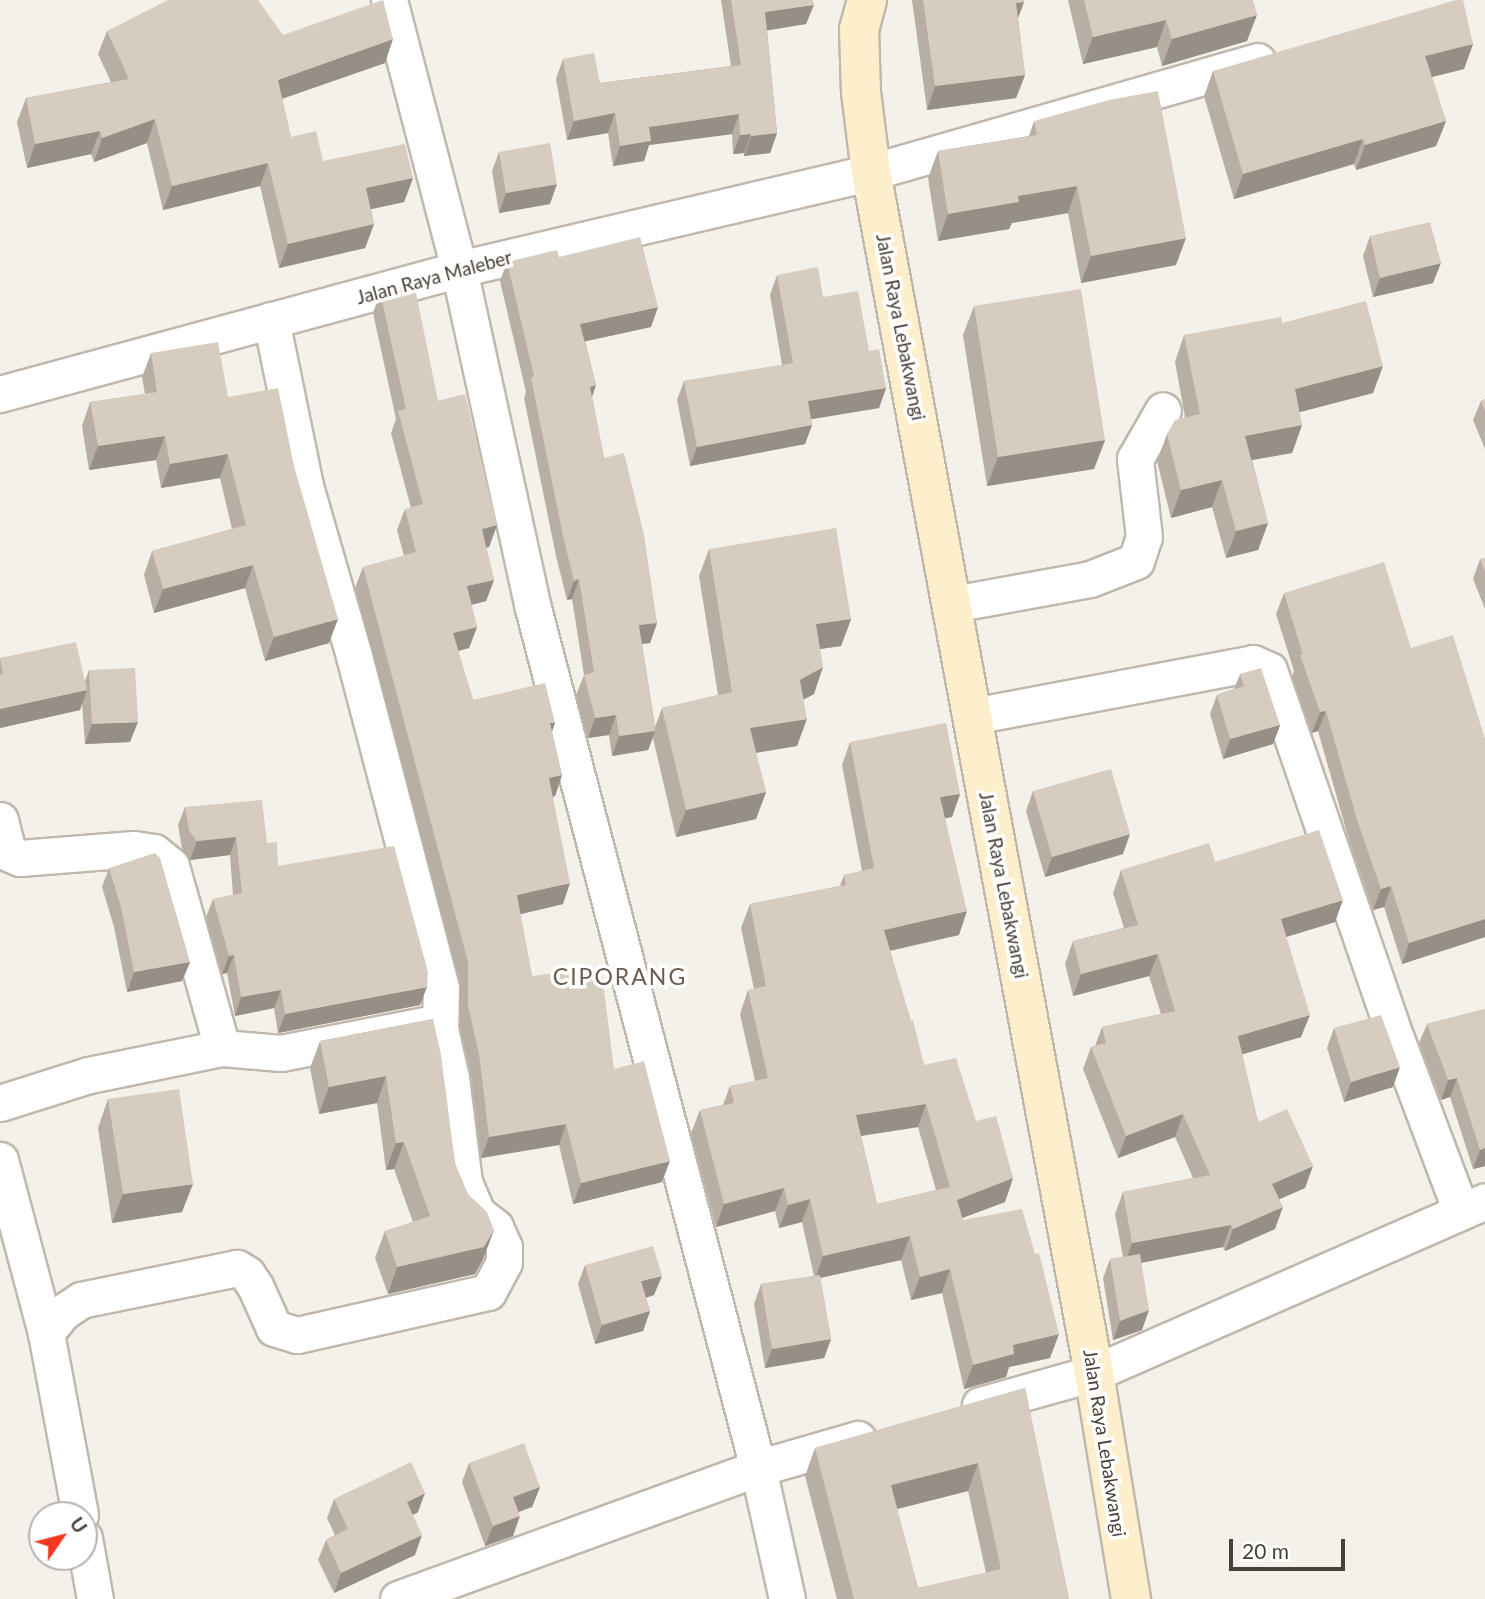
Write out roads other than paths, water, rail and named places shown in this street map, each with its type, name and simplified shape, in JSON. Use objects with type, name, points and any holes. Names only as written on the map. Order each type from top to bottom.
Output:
[{"type":"main road","name":"Jalan Raya Lebakwangi","points":[[867,0],[859,29],[861,92],[872,172],[1094,1373],[1131,1599]]},
{"type":"street","points":[[389,0],[459,269],[533,608],[758,1468],[786,1599]]},
{"type":"street","name":"Jalan Raya Maleber","points":[[0,394],[459,269],[872,172],[1282,53]]},
{"type":"street","points":[[46,1334],[62,1313],[81,1300],[237,1268],[247,1274],[255,1286],[274,1328],[297,1335],[488,1292],[504,1262],[504,1247],[495,1227],[477,1213],[464,1182],[451,1078],[440,1029],[441,988],[357,668],[305,486],[271,320]]},
{"type":"street","points":[[953,604],[1090,579],[1136,561],[1144,537],[1135,459],[1163,410]]},
{"type":"street","points":[[946,1415],[1094,1373],[1473,1206],[1397,1041],[1269,670],[1253,663],[973,716]]},
{"type":"street","points":[[0,820],[8,853],[20,858],[134,849],[154,852],[171,866],[222,1048]]},
{"type":"street","points":[[0,1103],[89,1075],[222,1048],[281,1053],[435,1023],[440,1029]]},
{"type":"street","points":[[0,1160],[46,1334],[77,1501]]},
{"type":"street","points":[[398,1599],[758,1468],[892,1430]]},
{"type":"street","points":[[90,1571],[95,1599]]},
{"type":"district","name":"CIPORANG","points":[[620,976]]}]
